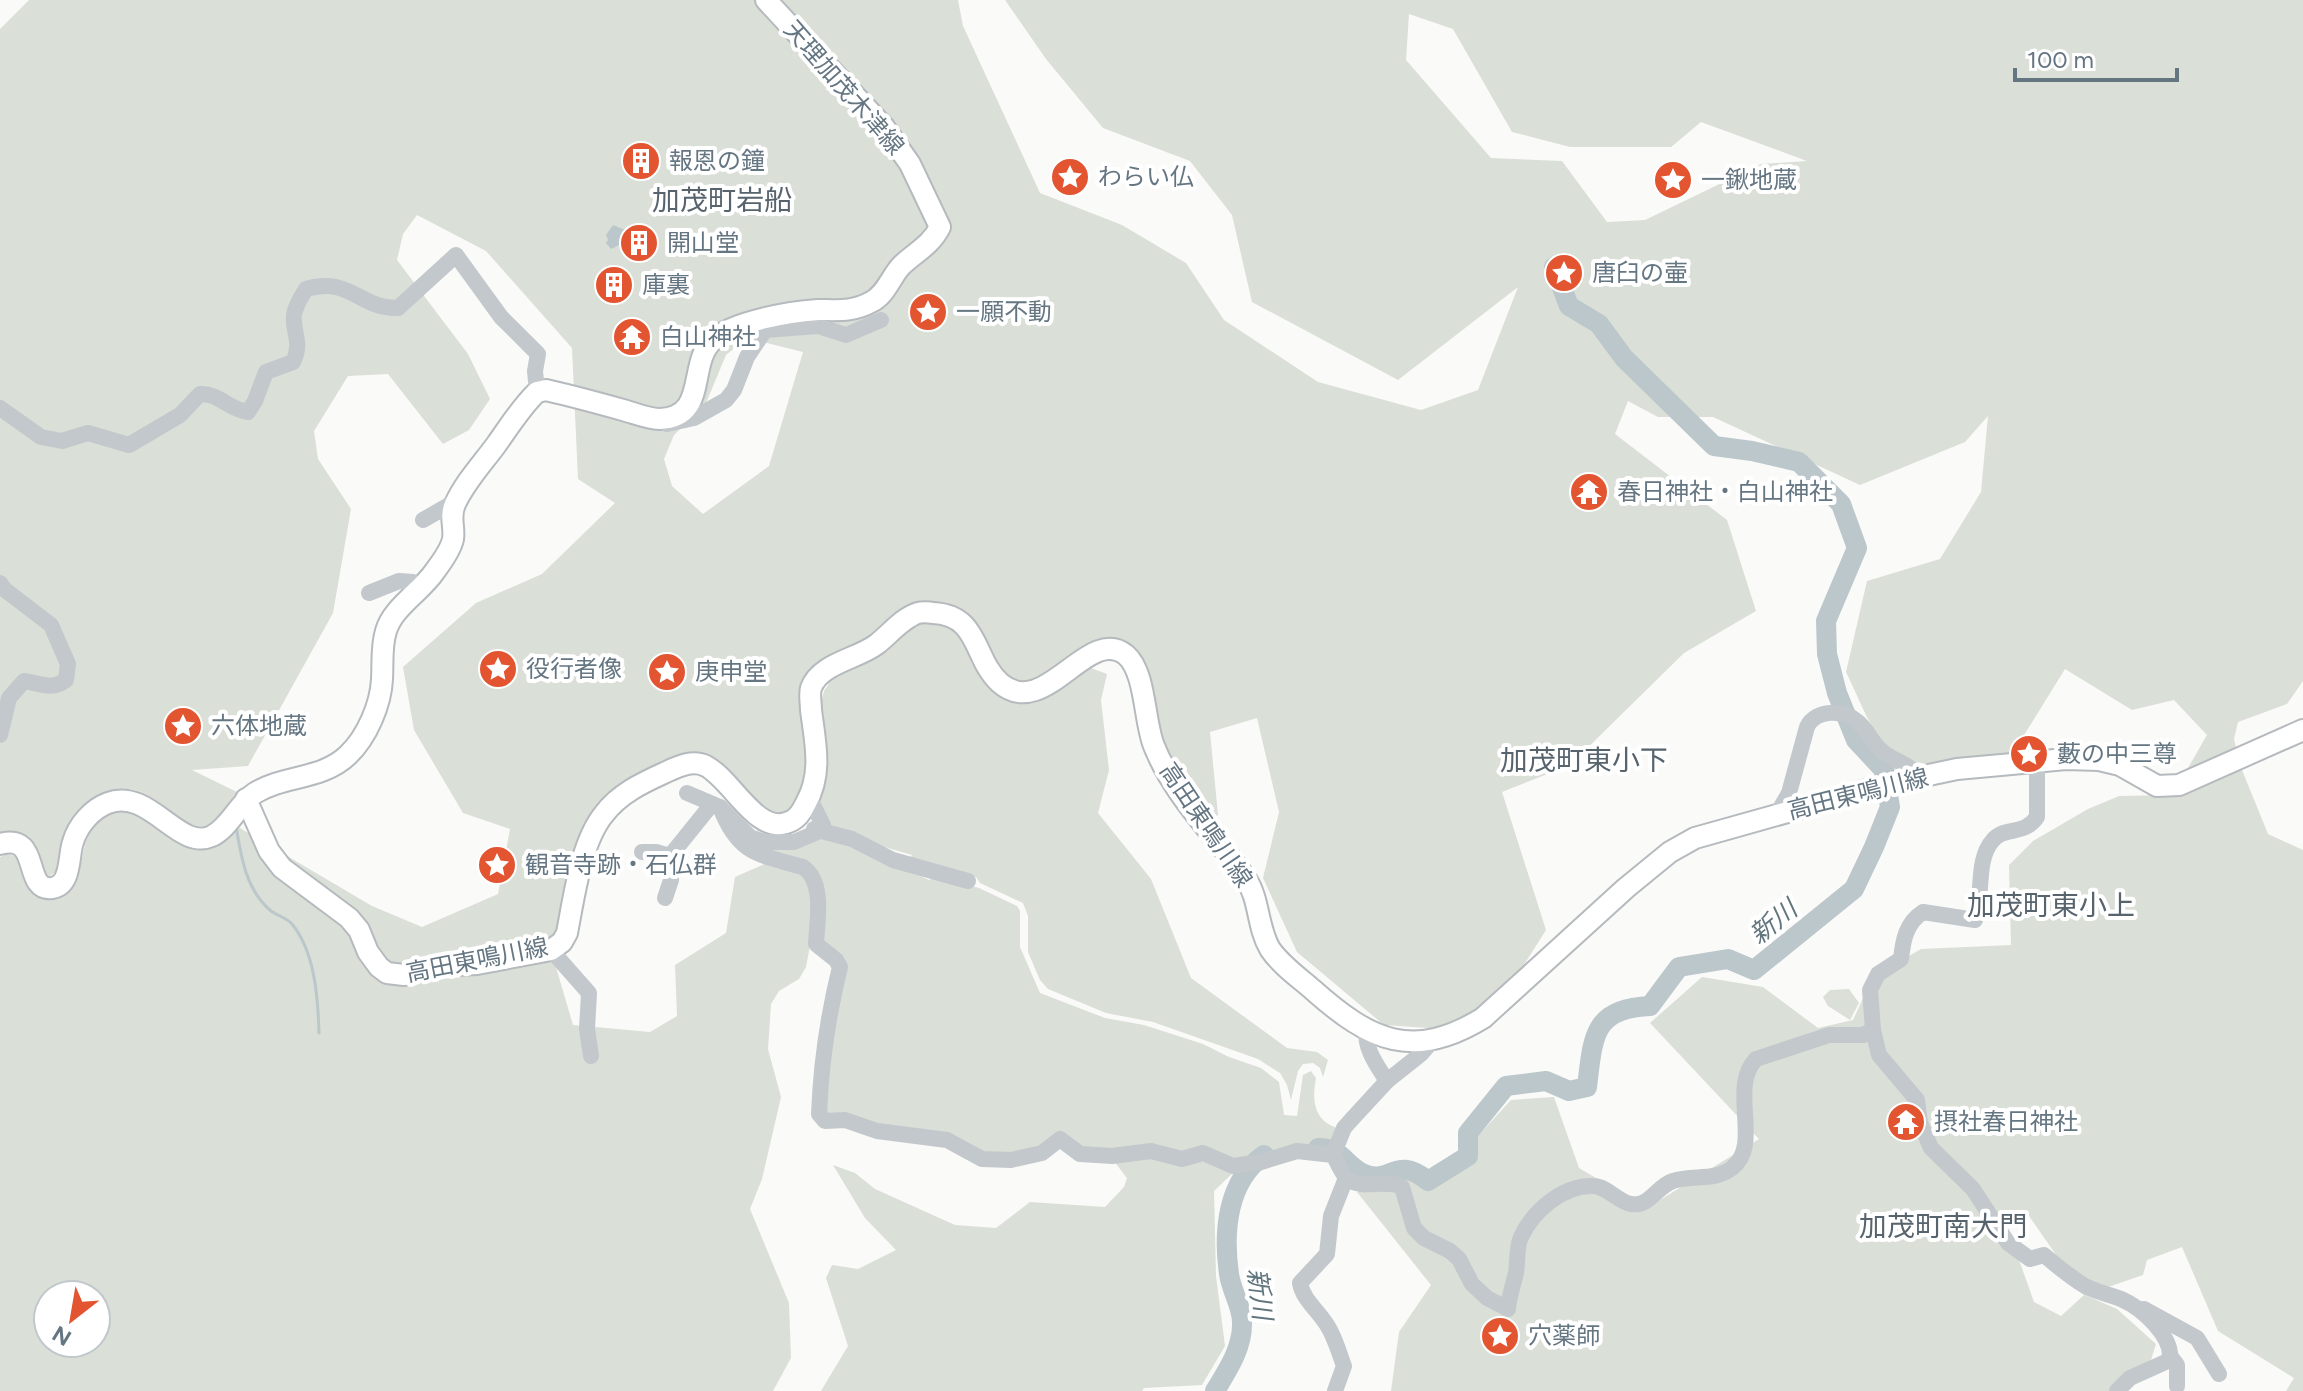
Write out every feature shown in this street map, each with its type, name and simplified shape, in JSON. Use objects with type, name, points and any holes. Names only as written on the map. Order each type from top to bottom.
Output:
[{"type":"main road","name":"天理加茂木津線","points":[[659,419],[678,414],[690,403],[702,353],[713,339],[737,327],[783,314],[817,310],[853,311],[875,301],[899,268],[933,241],[940,227],[910,164],[884,127],[766,0]]},
{"type":"main road","points":[[0,844],[9,842],[23,848],[36,881],[46,887],[54,887],[65,879],[74,838],[81,825],[105,804],[121,800],[139,803],[179,831],[201,837],[212,836],[246,799],[268,786],[332,767],[348,755],[362,738],[374,713],[382,683],[386,628],[436,570],[453,540],[451,514],[456,501],[537,392],[546,390],[659,419]]},
{"type":"main road","name":"高田東鳴川線","points":[[246,799],[269,851],[282,868],[349,918],[359,930],[368,952],[387,973],[404,975],[436,966],[477,964],[551,950],[562,942],[567,933],[592,832],[604,813],[633,788],[687,763],[704,765],[768,824],[793,821],[815,782],[818,758],[811,688],[819,676],[862,655],[900,623],[919,612],[940,613],[954,618],[975,639],[1000,682],[1021,691],[1036,690],[1050,684],[1100,650],[1115,650],[1127,656],[1136,672],[1152,742],[1161,763],[1197,819],[1247,881],[1271,951],[1325,1001],[1367,1030],[1415,1043],[1462,1031],[1483,1018],[1626,888],[1670,852],[1695,838],[1883,785],[1957,769],[2066,759],[2109,762],[2157,786],[2166,787],[2198,778],[2303,730]]},
{"type":"street","points":[[0,408],[41,437],[62,441],[88,433],[129,445],[180,415],[200,394],[210,393],[238,411],[248,412],[266,372],[293,362],[298,351],[298,332],[293,317],[306,289],[323,284],[351,291],[385,308],[398,308],[456,255],[501,317],[538,354],[535,371],[537,392]]},
{"type":"street","points":[[659,419],[668,425],[694,418],[726,400],[734,390],[747,357],[765,330],[818,326],[846,335],[881,320]]},
{"type":"street","points":[[423,520],[456,501]]},
{"type":"street","points":[[369,593],[399,581],[413,582],[420,590]]},
{"type":"street","points":[[0,583],[51,625],[68,664],[66,680],[61,683],[46,687],[24,681],[14,691],[0,735]]},
{"type":"street","points":[[1777,814],[1789,793],[1810,720],[1818,715],[1843,715],[1858,721],[1883,752],[1911,765],[1920,776]]},
{"type":"street","points":[[2037,761],[2037,817],[2026,829],[2001,834],[1991,842],[1982,862],[1979,908],[1975,920],[1923,912],[1915,917],[1905,934],[1901,959],[1878,974],[1870,990],[1873,1030],[1879,1055],[1917,1100],[1920,1123],[1931,1148],[1973,1189],[2008,1243],[2030,1259],[2044,1255],[2087,1287],[2147,1310],[2197,1338],[2219,1374]]},
{"type":"street","points":[[687,793],[716,805],[750,837],[765,842],[794,842],[820,831],[823,825],[809,797]]},
{"type":"street","points":[[665,898],[671,880],[670,856],[716,805]]},
{"type":"street","points":[[716,805],[728,829],[742,845],[803,867],[812,873],[817,887],[816,944],[840,967],[820,1088],[819,1114],[825,1121],[845,1120],[877,1131],[947,1140],[982,1159],[1011,1160],[1042,1153],[1060,1139],[1080,1154],[1112,1156],[1151,1151],[1182,1159],[1203,1153],[1233,1166],[1297,1151],[1333,1155]]},
{"type":"street","points":[[793,821],[852,839],[914,867],[968,881]]},
{"type":"street","points":[[642,852],[670,856]]},
{"type":"street","points":[[551,950],[589,993],[587,1029],[591,1056]]},
{"type":"street","points":[[1367,1030],[1365,1037],[1374,1060],[1387,1081]]},
{"type":"street","points":[[1333,1155],[1346,1178],[1359,1183],[1393,1182],[1402,1187],[1414,1228],[1424,1238],[1450,1251],[1459,1259],[1472,1284],[1487,1298],[1508,1309],[1519,1240],[1547,1204],[1578,1188],[1595,1185],[1630,1204],[1643,1203],[1673,1181],[1719,1175],[1734,1167],[1746,1143],[1746,1075],[1756,1059],[1829,1035],[1863,1035],[1873,1030]]},
{"type":"street","points":[[1333,1155],[1352,1119],[1387,1081],[1421,1054],[1433,1040]]},
{"type":"street","points":[[1335,1391],[1344,1366],[1329,1328],[1302,1295],[1300,1283],[1327,1254],[1331,1216],[1346,1178]]},
{"type":"street","points":[[2117,1391],[2130,1378],[2170,1360],[2171,1350],[2160,1333],[2131,1304]]},
{"type":"street","points":[[2170,1356],[2177,1365],[2177,1386]]},
{"type":"shaded area","points":[[29,0],[958,0],[963,26],[1040,193],[1122,225],[1186,263],[1224,320],[1318,382],[1421,410],[1478,390],[1518,287],[1398,380],[1252,302],[1232,215],[1190,161],[1103,128],[1046,59],[1005,0],[2303,0],[2303,681],[2287,704],[2238,722],[2234,739],[2237,752],[2184,775],[2207,735],[2174,700],[2132,710],[2065,669],[2011,756],[1927,764],[1896,755],[1884,745],[1875,731],[1846,672],[1867,581],[1940,559],[1981,492],[1988,416],[1965,442],[1860,485],[1713,417],[1658,417],[1628,401],[1615,434],[1727,520],[1756,611],[1684,653],[1570,765],[1502,792],[1546,930],[1515,979],[1479,1012],[1442,1029],[1384,1025],[1297,952],[1263,878],[1279,812],[1257,718],[1210,732],[1218,815],[1208,822],[1168,760],[1132,650],[1034,683],[1012,682],[941,606],[873,638],[814,671],[808,781],[789,815],[770,817],[707,758],[612,795],[560,930],[548,943],[402,968],[390,966],[277,850],[372,906],[422,927],[498,894],[510,829],[463,813],[414,730],[403,667],[476,603],[542,574],[615,503],[578,479],[572,348],[486,251],[417,215],[403,234],[397,260],[468,354],[490,399],[469,430],[443,444],[388,374],[348,376],[314,431],[318,459],[351,509],[333,613],[248,766],[192,770],[243,795],[207,826],[198,826],[182,820],[143,793],[131,789],[107,792],[86,805],[70,824],[61,844],[57,871],[48,877],[36,850],[26,838],[10,832],[0,833],[0,29]],"holes":[[[1409,14],[1453,29],[1512,132],[1570,147],[1671,147],[1701,122],[1807,161],[1761,164],[1645,220],[1607,222],[1562,161],[1491,158],[1406,60]],[[747,338],[803,352],[769,466],[703,514],[672,486],[664,459],[674,435],[706,403],[726,355]]]},
{"type":"shaded area","points":[[613,225],[633,233],[627,245],[621,244],[611,249],[606,243],[606,235]]},
{"type":"shaded area","points":[[919,622],[941,622],[959,632],[1034,700],[1063,686],[1088,667],[1107,674],[1101,700],[1109,770],[1098,813],[1151,879],[1191,978],[1287,1048],[1317,1052],[1328,1060],[1323,1077],[1320,1068],[1313,1063],[1303,1064],[1298,1071],[1291,1100],[1280,1073],[1258,1059],[1153,1022],[1106,1013],[1048,989],[1040,980],[1028,952],[1028,916],[1023,903],[980,883],[976,877],[968,878],[908,862],[912,855],[830,831],[817,804],[826,773],[820,707],[824,691],[834,676]]},
{"type":"shaded area","points":[[1845,722],[1912,772],[1879,781],[1851,747],[1844,731]]},
{"type":"shaded area","points":[[2240,765],[2268,834],[2303,850],[2303,1391],[2286,1391],[2294,1378],[2218,1331],[2182,1247],[2147,1260],[2143,1275],[2085,1295],[2117,1309],[2156,1344],[2149,1366],[2111,1391],[1391,1391],[1399,1332],[1431,1285],[1357,1192],[1405,1168],[1430,1188],[1511,1100],[1554,1097],[1579,1168],[1647,1208],[1759,1139],[1650,1023],[1702,977],[1763,987],[1818,1028],[1853,1020],[1873,977],[1921,949],[2011,945],[2009,865],[2033,841],[2088,809],[2119,796],[2172,795]],"holes":[[[2002,1212],[2029,1216],[2084,1295],[2061,1316],[2034,1302]]]},
{"type":"shaded area","points":[[122,811],[133,813],[171,838],[194,847],[208,848],[228,831],[240,828],[256,838],[344,923],[374,971],[553,957],[573,1025],[650,1032],[677,1016],[675,965],[726,933],[735,877],[769,862],[810,877],[814,924],[806,967],[799,979],[779,991],[771,1004],[768,1049],[781,1097],[762,1179],[750,1209],[789,1303],[791,1358],[773,1391],[0,1391],[0,857],[7,854],[15,856],[33,892],[47,898],[57,898],[74,885],[87,840],[98,821]]},
{"type":"shaded area","points":[[819,835],[864,849],[929,880],[935,877],[979,888],[1017,906],[1020,911],[1020,947],[1040,993],[1105,1018],[1144,1025],[1203,1044],[1261,1068],[1279,1082],[1284,1115],[1297,1116],[1303,1075],[1311,1071],[1316,1078],[1316,1108],[1323,1120],[1337,1128],[1330,1151],[1235,1163],[1181,1154],[1081,1151],[1065,1136],[1040,1151],[1002,1158],[827,1118],[823,1099],[844,963],[822,942],[819,878],[752,842]]},
{"type":"shaded area","points":[[1849,989],[1859,1003],[1850,1020],[1828,1006],[1823,997],[1830,990]]},
{"type":"shaded area","points":[[1148,1155],[1179,1163],[1210,1161],[1237,1169],[1214,1191],[1216,1276],[1225,1346],[1202,1385],[1144,1388],[1142,1391],[821,1391],[848,1346],[826,1278],[832,1265],[858,1269],[896,1250],[865,1218],[833,1165],[855,1173],[875,1189],[955,1225],[996,1228],[1030,1202],[1105,1207],[1124,1187],[1127,1178],[1113,1160]]},
{"type":"waterway","name":"新川","points":[[1318,1148],[1334,1151],[1367,1175],[1383,1176],[1408,1170],[1428,1181],[1468,1156],[1468,1133],[1506,1086],[1546,1081],[1569,1091],[1587,1087],[1594,1040],[1606,1020],[1631,1008],[1650,1006],[1679,967],[1728,959],[1754,970],[1854,889],[1890,807],[1884,770],[1856,740],[1837,693],[1827,654],[1826,621],[1857,548],[1841,504],[1799,462],[1714,446],[1624,358],[1599,324],[1569,306],[1554,267]]},
{"type":"waterway","points":[[236,826],[250,883],[271,911],[292,924],[306,948],[316,991],[319,1033]]},
{"type":"waterway","name":"新川","points":[[1215,1391],[1233,1359],[1242,1332],[1242,1316],[1230,1280],[1227,1258],[1230,1208],[1242,1179],[1264,1155]]},
{"type":"place","name":"報恩の鐘","points":[[641,161]]},
{"type":"place","name":"わらい仏","points":[[1070,177]]},
{"type":"place","name":"一鍬地蔵","points":[[1673,180]]},
{"type":"place","name":"開山堂","points":[[639,243]]},
{"type":"place","name":"唐臼の壷","points":[[1564,273]]},
{"type":"place","name":"庫裏","points":[[614,285]]},
{"type":"place","name":"一願不動","points":[[928,312]]},
{"type":"place","name":"白山神社","points":[[632,337]]},
{"type":"place","name":"春日神社・白山神社","points":[[1589,492]]},
{"type":"place","name":"役行者像","points":[[498,669]]},
{"type":"place","name":"庚申堂","points":[[667,672]]},
{"type":"place","name":"六体地蔵","points":[[183,726]]},
{"type":"place","name":"藪の中三尊","points":[[2029,754]]},
{"type":"place","name":"観音寺跡・石仏群","points":[[497,865]]},
{"type":"place","name":"摂社春日神社","points":[[1906,1122]]},
{"type":"place","name":"穴薬師","points":[[1500,1336]]},
{"type":"district","name":"加茂町岩船","points":[[722,200]]},
{"type":"district","name":"加茂町東小下","points":[[1584,760]]},
{"type":"district","name":"加茂町東小上","points":[[2051,905]]},
{"type":"district","name":"加茂町南大門","points":[[1943,1226]]}]
